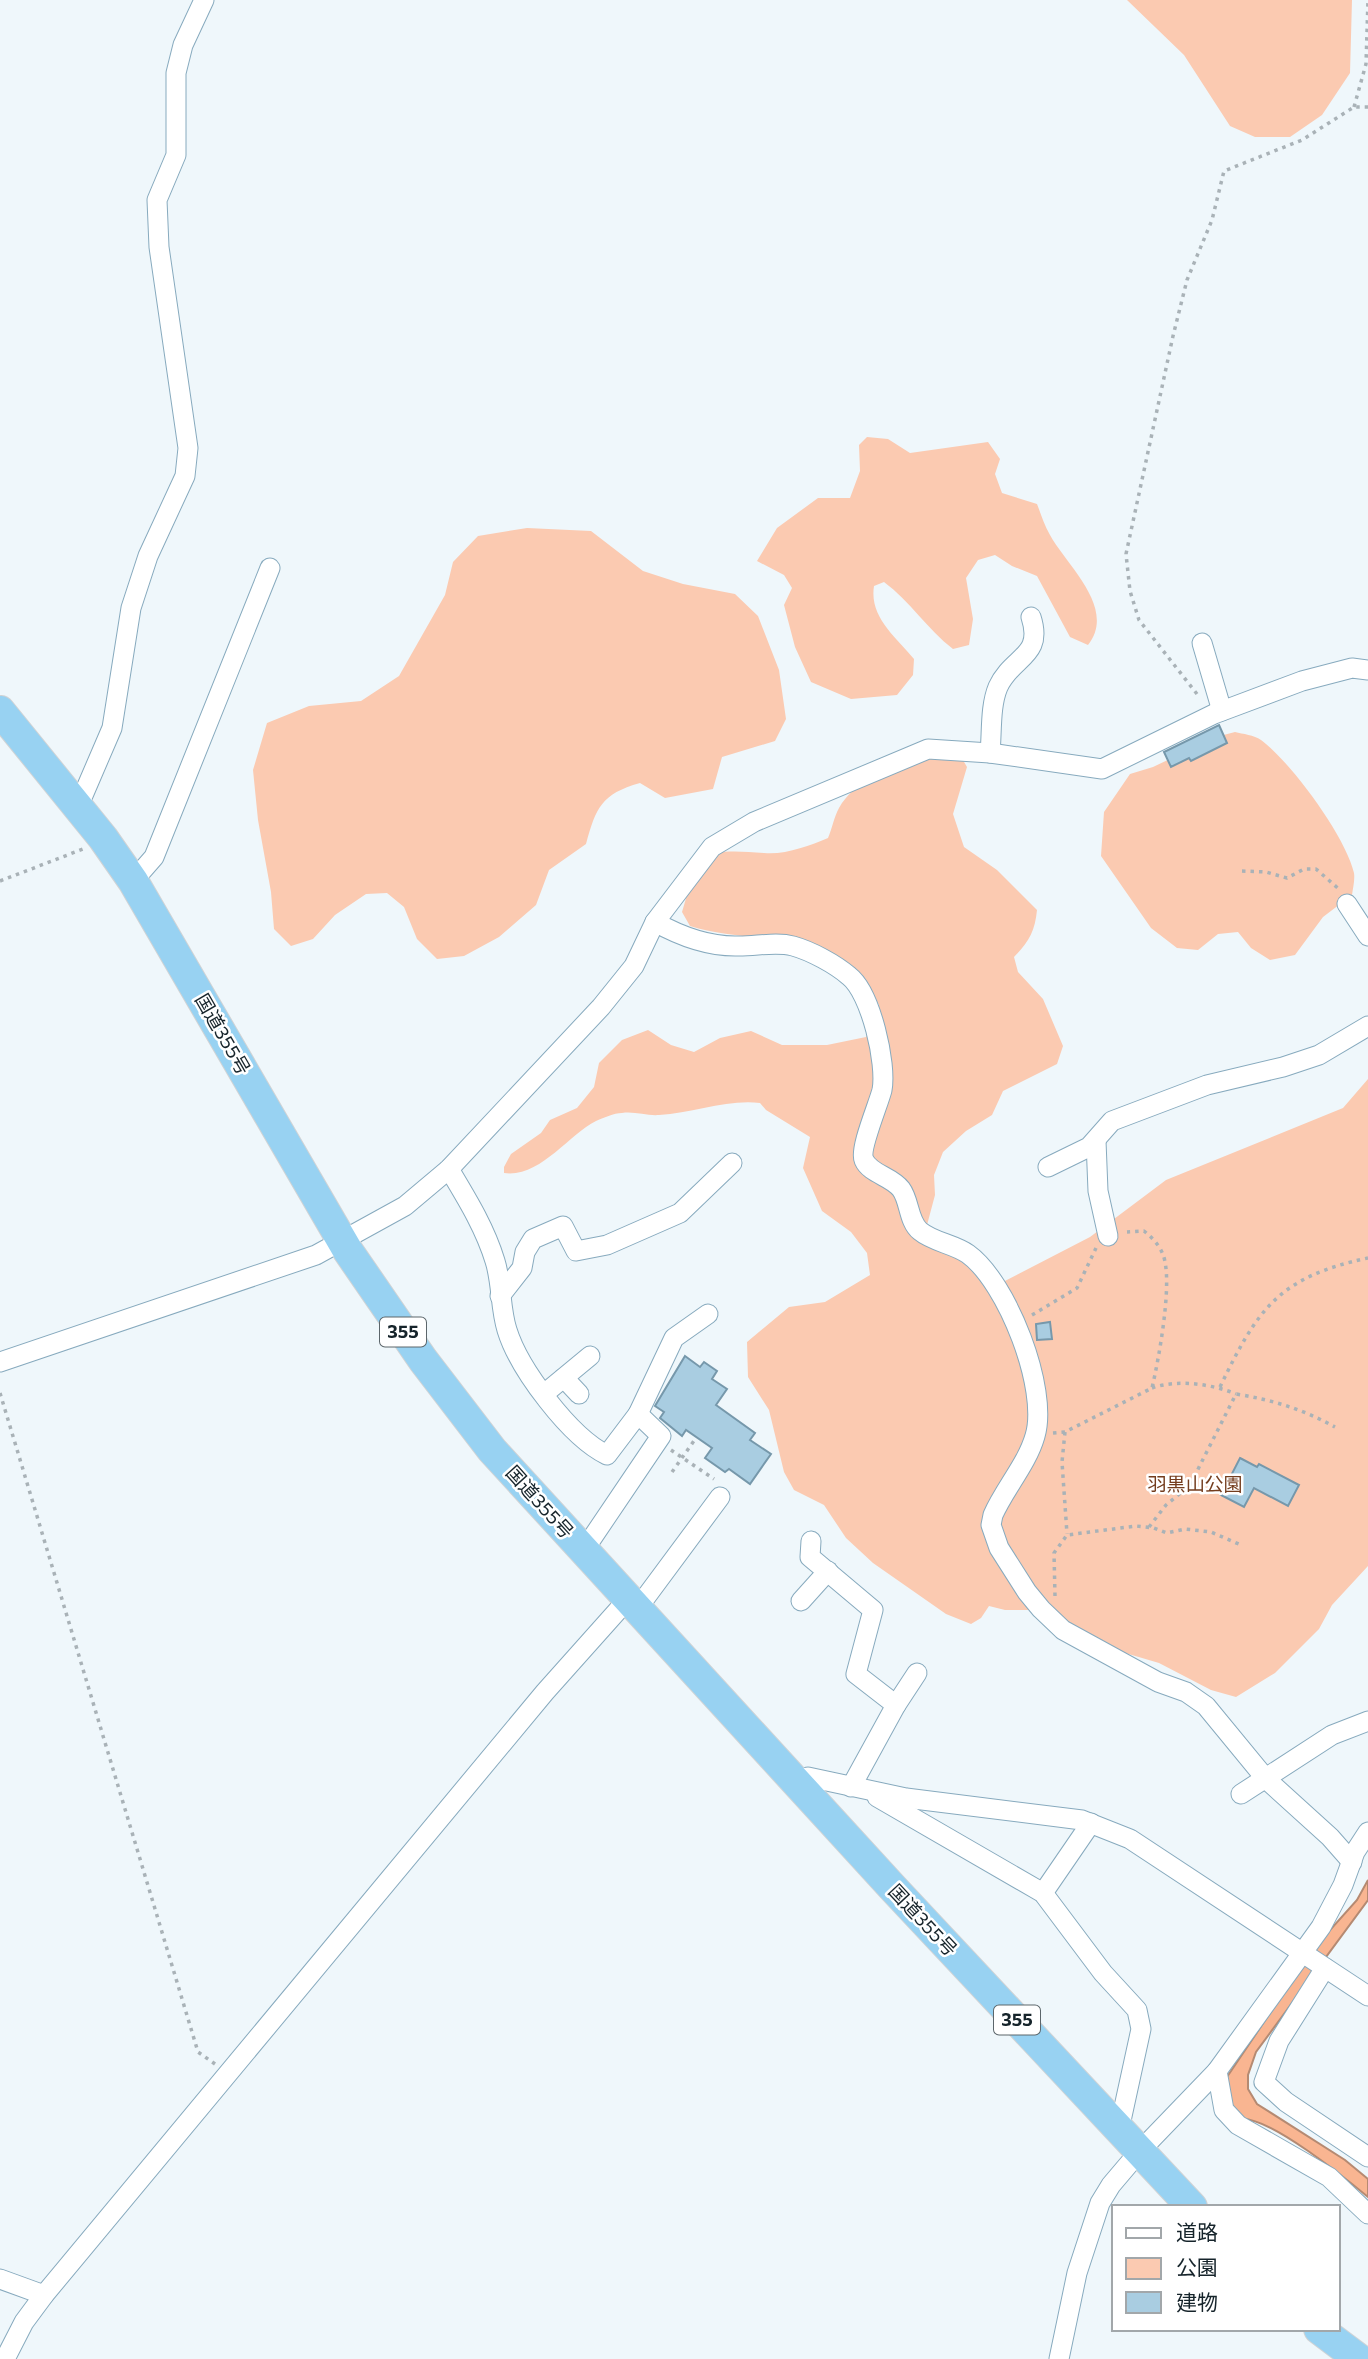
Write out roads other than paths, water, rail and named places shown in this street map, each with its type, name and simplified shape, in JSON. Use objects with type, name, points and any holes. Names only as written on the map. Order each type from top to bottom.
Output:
[{"type":"highway","name":"国道355号","points":[[0,711],[103,838],[133,881],[342,1241],[423,1360],[492,1450],[794,1780],[1190,2205]]},
{"type":"highway","points":[[1322,2331],[1359,2359]]},
{"type":"street","points":[[78,807],[112,728],[131,608],[148,556],[185,476],[188,448],[159,247],[157,200],[176,155],[176,73],[183,45],[204,0]]},
{"type":"street","points":[[133,881],[154,857],[270,568]]},
{"type":"street","points":[[990,753],[998,687],[1033,646],[1036,634],[1031,617]]},
{"type":"street","points":[[1202,643],[1218,712]]},
{"type":"street","points":[[0,1362],[316,1255],[404,1206],[449,1169],[601,1007],[634,966],[655,922],[712,847],[754,822],[928,750],[990,753],[1102,769],[1218,712],[1311,678],[1352,668],[1368,670]]},
{"type":"street","points":[[1348,904],[1368,936]]},
{"type":"street","points":[[655,922],[679,935],[715,944],[793,946],[849,976],[858,984],[872,1012],[883,1078],[873,1124],[863,1149],[863,1159],[898,1185],[906,1196],[914,1223],[921,1232],[962,1251],[982,1266],[1018,1324],[1036,1399],[1036,1435],[998,1505],[991,1525],[999,1548],[1027,1592],[1063,1630],[1158,1682],[1186,1692],[1206,1706],[1266,1779],[1330,1837],[1352,1862]]},
{"type":"street","points":[[1048,1167],[1096,1141],[1112,1121],[1207,1085],[1283,1068],[1319,1055],[1368,1026]]},
{"type":"street","points":[[1096,1141],[1098,1191],[1108,1236]]},
{"type":"street","points":[[500,1296],[522,1269],[525,1251],[533,1240],[563,1226],[576,1251],[607,1245],[680,1213],[733,1163]]},
{"type":"street","points":[[449,1169],[487,1239],[496,1265],[506,1328],[515,1352],[544,1394],[594,1449],[607,1455],[638,1414],[674,1338],[708,1314]]},
{"type":"street","points":[[544,1394],[590,1356]]},
{"type":"street","points":[[564,1378],[579,1394]]},
{"type":"street","points":[[584,1550],[662,1436],[638,1414]]},
{"type":"street","points":[[5,2359],[24,2322],[44,2295],[545,1692],[632,1604],[720,1497]]},
{"type":"street","points":[[811,1541],[810,1557],[873,1610],[856,1674],[895,1705]]},
{"type":"street","points":[[801,1601],[828,1571]]},
{"type":"street","points":[[860,1790],[895,1705],[917,1673]]},
{"type":"street","points":[[1241,1794],[1332,1735],[1368,1721]]},
{"type":"street","points":[[794,1780],[808,1777],[860,1790],[1091,1823],[1130,1839],[1368,1996]]},
{"type":"street","points":[[860,1790],[1043,1893],[1102,1973],[1137,2010],[1141,2029],[1119,2130]]},
{"type":"street","points":[[1043,1893],[1091,1823]]},
{"type":"street","points":[[1368,1832],[1321,1927],[1313,1960],[1264,2082],[1286,2102],[1368,2157]]},
{"type":"street","points":[[1059,2359],[1077,2273],[1100,2203],[1111,2185],[1217,2071],[1313,1960]]},
{"type":"street","points":[[1217,2071],[1224,2110],[1238,2125],[1329,2178],[1368,2214]]},
{"type":"street","points":[[0,2280],[44,2295]]},
{"type":"park label","name":"羽黒山公園","points":[[1195,1484]]}]
